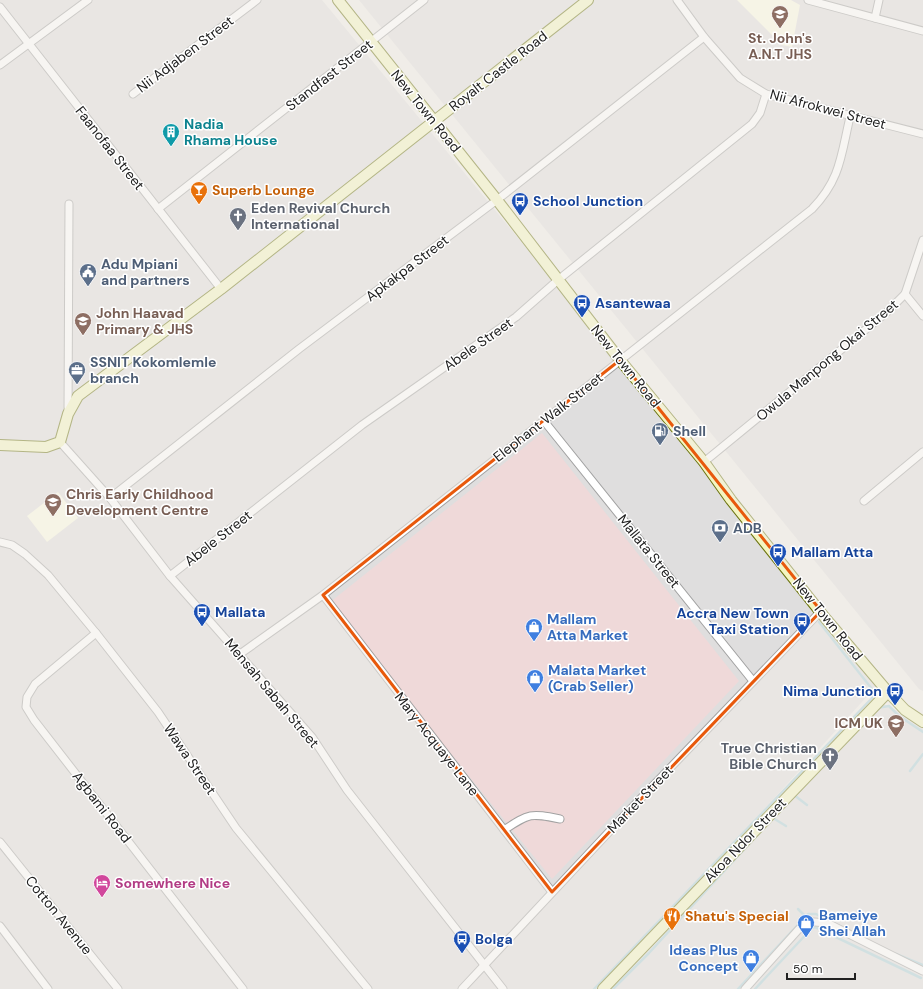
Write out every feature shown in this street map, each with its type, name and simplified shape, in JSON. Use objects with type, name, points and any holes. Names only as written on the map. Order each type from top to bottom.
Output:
[{"type":"street","points":[[0,65],[88,0]]},
{"type":"street","name":"Nii Adjaben Street","points":[[133,94],[258,0]]},
{"type":"street","name":"New Town Road","points":[[338,0],[497,200],[620,360],[704,462],[731,500],[888,692],[905,710],[923,722]]},
{"type":"street","name":"Standfast Street","points":[[158,209],[424,0]]},
{"type":"street","name":"Royalt Castle Road","points":[[60,442],[68,414],[78,396],[221,289],[588,0]]},
{"type":"street","name":"Nii Afrokwei Street","points":[[677,0],[704,37],[740,78],[766,94],[850,117],[923,134]]},
{"type":"street","points":[[808,0],[923,31]]},
{"type":"street","points":[[875,18],[879,0]]},
{"type":"street","name":"Faanofaa Street","points":[[0,7],[221,289]]},
{"type":"street","name":"Apkakpa Street","points":[[110,498],[299,349],[497,200],[704,37]]},
{"type":"street","name":"Abele Street","points":[[170,576],[362,425],[516,317],[558,280],[752,124],[760,113],[766,94]]},
{"type":"street","name":"Elephant Walk Street","points":[[240,654],[323,595],[812,209],[826,194],[838,171],[850,117]]},
{"type":"street","points":[[68,414],[69,204]]},
{"type":"street","name":"Owula Manpong Okai Street","points":[[704,462],[887,312],[905,294],[923,240]]},
{"type":"street","points":[[905,294],[923,316]]},
{"type":"street","name":"Mallata Street","points":[[544,421],[753,681]]},
{"type":"street","points":[[0,444],[46,447],[60,442]]},
{"type":"street","name":"Mensah Sabah Street","points":[[60,442],[110,498],[170,576],[312,737],[347,790],[503,989]]},
{"type":"street","points":[[864,501],[923,452]]},
{"type":"street","name":"Wawa Street","points":[[0,542],[12,545],[48,575],[96,633],[158,712],[236,828],[368,989]]},
{"type":"street","name":"Mary Acquaye Lane","points":[[323,595],[552,892]]},
{"type":"street","name":"Market Street","points":[[462,989],[552,892],[821,611]]},
{"type":"street","name":"Agbami Road","points":[[96,633],[35,684],[27,697],[26,707],[34,720],[242,989]]},
{"type":"street","name":"Akoa Ndor Street","points":[[603,989],[888,692]]},
{"type":"street","points":[[504,830],[526,815],[536,814],[560,819]]},
{"type":"street","name":"Cotton Avenue","points":[[0,842],[118,989]]},
{"type":"street","points":[[745,989],[799,929],[806,923],[813,921],[829,924],[923,971]]},
{"type":"street","points":[[0,926],[48,989]]},
{"type":"highlighted area","points":[[620,360],[821,611],[552,892],[323,595]]},
{"type":"shaded area","points":[[0,0],[322,0],[882,680],[600,989],[0,989]]},
{"type":"shaded area","points":[[359,0],[923,0],[923,691],[919,689]]},
{"type":"shaded area","name":"St. John's A.N.T JHS","points":[[737,0],[791,0],[800,5],[792,47],[782,45]]},
{"type":"shaded area","name":"Mallam Atta Market","points":[[542,433],[739,681],[552,879],[329,603]]},
{"type":"shaded area","name":"Chris Early Childhood Development Centre","points":[[58,492],[78,518],[47,542],[27,516]]},
{"type":"shaded area","points":[[881,703],[923,723],[923,989],[609,989]]},
{"type":"waterway","points":[[594,989],[873,697],[872,689],[819,622]]},
{"type":"waterway","points":[[877,708],[889,706],[899,716],[923,732]]},
{"type":"waterway","points":[[910,771],[923,754]]},
{"type":"waterway","points":[[794,795],[807,805]]},
{"type":"waterway","points":[[773,818],[786,826]]},
{"type":"waterway","points":[[613,989],[649,953],[761,831]]},
{"type":"waterway","points":[[798,909],[805,916]]},
{"type":"waterway","points":[[738,989],[808,914],[816,914],[829,921]]},
{"type":"waterway","points":[[755,989],[812,928],[815,927],[921,978]]},
{"type":"waterway","points":[[896,954],[923,965]]},
{"type":"place","name":"St. John's A.N.T JHS","points":[[780,29]]},
{"type":"place","name":"Nadia Rhama House","points":[[171,147]]},
{"type":"place","name":"Superb Lounge","points":[[199,205]]},
{"type":"place","name":"School Junction","points":[[520,216]]},
{"type":"place","name":"Eden Revival Church International","points":[[238,231]]},
{"type":"place","name":"Adu Mpiani and partners","points":[[88,287]]},
{"type":"place","name":"Asantewaa","points":[[582,318]]},
{"type":"place","name":"John Haavad Primary & JHS","points":[[83,336]]},
{"type":"place","name":"SSNIT Kokomlemle branch","points":[[77,385]]},
{"type":"place","name":"Shell","points":[[660,446]]},
{"type":"place","name":"Chris Early Childhood Development Centre","points":[[53,517]]},
{"type":"place","name":"ADB","points":[[720,543]]},
{"type":"place","name":"Mallam Atta","points":[[778,567]]},
{"type":"place","name":"Mallata","points":[[202,627]]},
{"type":"place","name":"Accra New Town Taxi Station","points":[[802,636]]},
{"type":"place","name":"Mallam Atta Market","points":[[534,642]]},
{"type":"place","name":"Malata Market (Crab Seller)","points":[[535,693]]},
{"type":"place","name":"Nima Junction","points":[[895,706]]},
{"type":"place","name":"ICM UK","points":[[896,738]]},
{"type":"place","name":"True Christian Bible Church","points":[[830,771]]},
{"type":"place","name":"Somewhere Nice","points":[[102,898]]},
{"type":"place","name":"Shatu's Special","points":[[672,931]]},
{"type":"place","name":"Bameiye Shei Allah","points":[[806,938]]},
{"type":"place","name":"Bolga","points":[[462,954]]},
{"type":"place","name":"Ideas Plus Concept","points":[[751,973]]}]
